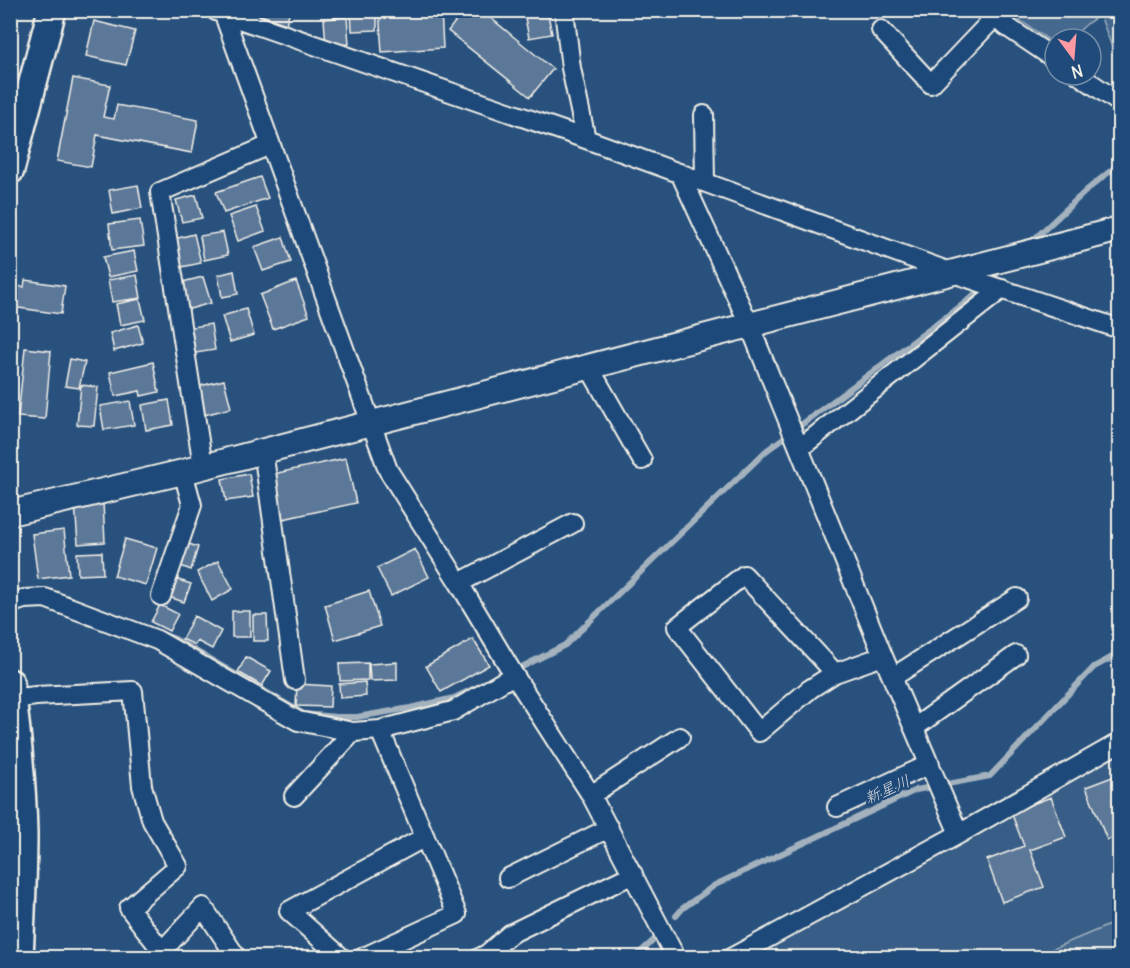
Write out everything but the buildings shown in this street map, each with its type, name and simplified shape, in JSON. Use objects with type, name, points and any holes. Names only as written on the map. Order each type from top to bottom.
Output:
[{"type":"main road","points":[[10,170],[14,138],[52,10]]},
{"type":"main road","points":[[12,691],[23,832],[19,957]]},
{"type":"street","points":[[564,10],[571,68],[586,139]]},
{"type":"street","points":[[219,13],[586,139],[961,275],[1119,329]]},
{"type":"street","points":[[219,13],[270,145],[388,470],[591,795],[676,957]]},
{"type":"street","points":[[881,30],[931,84],[989,14],[1043,51]]},
{"type":"street","points":[[1096,87],[1119,103]]},
{"type":"street","points":[[704,115],[705,182]]},
{"type":"street","points":[[160,596],[192,505],[193,469],[160,192],[270,145]]},
{"type":"street","points":[[680,173],[749,324],[959,834]]},
{"type":"street","points":[[10,513],[193,469],[749,324],[961,275],[1006,258],[1119,229]]},
{"type":"street","points":[[799,448],[1002,289]]},
{"type":"street","points":[[589,367],[642,460]]},
{"type":"street","points":[[263,450],[296,680]]},
{"type":"street","points":[[459,583],[573,523]]},
{"type":"street","points":[[835,673],[744,575],[677,627],[759,732],[810,688],[835,673],[884,656]]},
{"type":"street","points":[[10,604],[24,599],[45,598],[157,640],[298,721],[353,732],[380,730],[453,711],[514,675]]},
{"type":"street","points":[[894,677],[1017,598]]},
{"type":"street","points":[[914,728],[1016,655]]},
{"type":"street","points":[[12,691],[36,696],[133,690],[142,786],[152,821],[178,866],[129,908],[158,954],[203,907],[237,957]]},
{"type":"street","points":[[362,957],[457,914],[380,730]]},
{"type":"street","points":[[294,796],[353,732]]},
{"type":"street","points":[[591,795],[680,737]]},
{"type":"street","points":[[731,957],[959,834],[1119,742]]},
{"type":"street","points":[[837,807],[931,768]]},
{"type":"street","points":[[508,878],[609,828]]},
{"type":"street","points":[[333,955],[288,911],[425,837]]},
{"type":"street","points":[[479,957],[487,954],[510,934],[633,874]]},
{"type":"shaded area","points":[[1006,11],[1119,11],[1119,66],[1100,15],[1083,27],[1043,27],[1043,36]]},
{"type":"shaded area","points":[[1119,753],[1119,957],[747,958],[955,847]]},
{"type":"shaded area","points":[[1119,921],[1119,957],[1033,957]]},
{"type":"waterway","points":[[1031,242],[1120,163]]},
{"type":"waterway","points":[[518,669],[565,645],[766,451],[965,303],[1003,268]]},
{"type":"waterway","points":[[162,634],[175,639],[304,714],[357,717],[454,698],[475,688]]},
{"type":"waterway","name":"新星川","points":[[676,916],[683,908],[715,885],[916,790],[990,776],[1094,667],[1120,653]]},
{"type":"waterway","name":"新星川","points":[[634,958],[655,939]]}]
